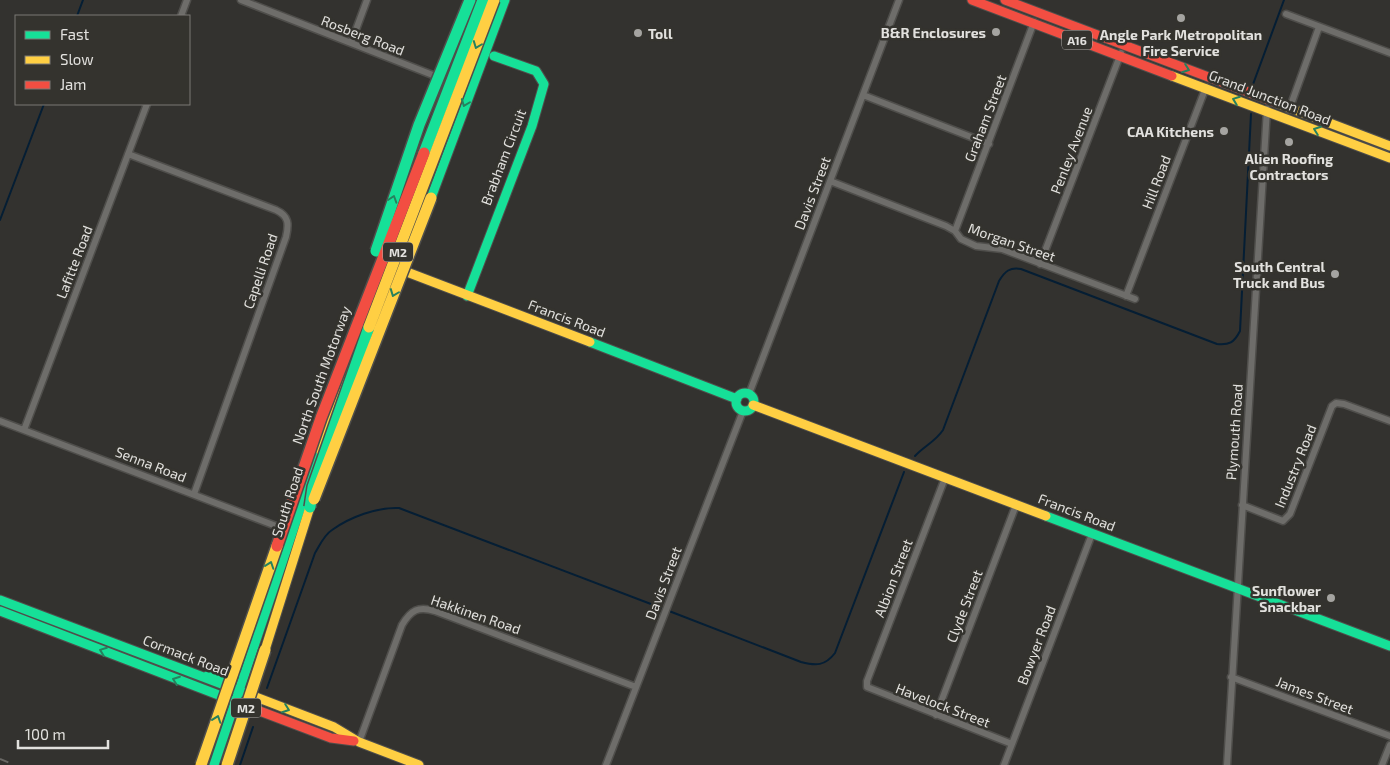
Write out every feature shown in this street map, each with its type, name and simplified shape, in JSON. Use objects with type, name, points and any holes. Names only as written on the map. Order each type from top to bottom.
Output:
[{"type":"main road","points":[[366,297],[376,253],[399,180],[470,0]]},
{"type":"main road","name":"North South Motorway","points":[[201,765],[321,418],[366,297],[483,0]]},
{"type":"main road","name":"North South Motorway","points":[[227,765],[310,507],[312,487],[371,322],[494,0]]},
{"type":"main road","points":[[310,507],[322,483],[432,198],[464,103],[505,0]]},
{"type":"main road","name":"Grand Junction Road","points":[[972,0],[1036,18],[1350,137],[1390,158]]},
{"type":"main road","name":"Grand Junction Road","points":[[1005,0],[1036,18]]},
{"type":"main road","points":[[482,60],[494,56],[489,42]]},
{"type":"main road","name":"Brabham Circuit","points":[[467,296],[532,126],[544,84],[536,71],[494,56]]},
{"type":"main road","name":"South Road","points":[[214,765],[248,669],[336,400],[451,98],[452,90],[448,81]]},
{"type":"main road","name":"Grand Junction Road","points":[[1350,137],[1390,146]]},
{"type":"main road","name":"Francis Road","points":[[387,264],[737,399]]},
{"type":"main road","points":[[749,394],[754,400],[748,408],[737,405],[737,399],[741,395],[749,394]]},
{"type":"main road","name":"Francis Road","points":[[748,408],[945,478],[1390,646]]},
{"type":"main road","name":"Cormack Road","points":[[0,600],[150,664],[196,675],[276,718],[331,738],[359,742]]},
{"type":"main road","name":"Cormack Road","points":[[0,611],[238,697],[334,727],[359,742],[419,765]]},
{"type":"main road","points":[[196,675],[228,676],[248,669]]},
{"type":"main road","points":[[230,722],[249,715],[276,718]]},
{"type":"street","points":[[181,15],[187,0]]},
{"type":"street","name":"Rosberg Road","points":[[241,0],[448,81]]},
{"type":"street","points":[[351,43],[367,0]]},
{"type":"street","name":"Davis Street","points":[[749,394],[899,0]]},
{"type":"street","points":[[1286,14],[1390,53]]},
{"type":"street","name":"Graham Street","points":[[955,231],[1036,18]]},
{"type":"street","points":[[1287,113],[1319,27]]},
{"type":"street","name":"Penley Avenue","points":[[1040,264],[1122,51]]},
{"type":"street","name":"Hill Road","points":[[1126,296],[1207,83]]},
{"type":"street","points":[[863,95],[989,144]]},
{"type":"street","name":"Lafitte Road","points":[[24,430],[147,105]]},
{"type":"street","name":"Plymouth Road","points":[[1228,765],[1231,677],[1268,106]]},
{"type":"street","name":"Capelli Road","points":[[128,154],[276,210],[284,214],[287,219],[286,237],[194,494]]},
{"type":"street","name":"Morgan Street","points":[[830,181],[955,231],[961,239],[976,246],[1002,249],[1134,299]]},
{"type":"street","name":"Industry Road","points":[[1242,505],[1283,520],[1290,514],[1332,406],[1336,403],[1344,404],[1390,421]]},
{"type":"street","name":"Davis Street","points":[[606,765],[670,598],[748,408]]},
{"type":"street","name":"Senna Road","points":[[0,421],[293,532]]},
{"type":"street","name":"Albion Street","points":[[867,688],[867,681],[945,478]]},
{"type":"street","name":"Clyde Street","points":[[936,716],[1016,505]]},
{"type":"street","name":"Bowyer Road","points":[[1004,765],[1092,534]]},
{"type":"street","name":"Hakkinen Road","points":[[359,742],[402,625],[412,612],[418,609],[435,611],[636,687]]},
{"type":"street","name":"James Street","points":[[1231,677],[1390,736]]},
{"type":"street","name":"Havelock Street","points":[[867,688],[1012,744]]},
{"type":"street","points":[[1382,765],[1390,745]]},
{"type":"waterway","points":[[77,15],[83,0]]},
{"type":"waterway","points":[[1252,87],[1284,0]]},
{"type":"waterway","points":[[0,220],[44,105]]},
{"type":"waterway","points":[[915,456],[937,438],[943,430],[999,281],[1011,269],[1021,269],[1217,344],[1225,344],[1236,338],[1240,331],[1251,114]]},
{"type":"waterway","points":[[669,611],[801,662],[811,664],[824,663],[835,653],[904,472]]},
{"type":"waterway","points":[[267,688],[315,553],[322,540],[339,525],[364,514],[382,509],[399,508],[664,609]]},
{"type":"waterway","points":[[240,765],[253,727]]},
{"type":"railway","points":[[0,759],[15,765]]},
{"type":"traffic: fast","points":[[376,251],[419,125],[470,0]]},
{"type":"traffic: fast","points":[[424,153],[483,0]]},
{"type":"traffic: fast","points":[[431,198],[505,0]]},
{"type":"traffic: fast","points":[[467,296],[532,126],[544,84],[536,71],[494,56]]},
{"type":"traffic: fast","points":[[310,507],[313,487],[369,327]]},
{"type":"traffic: fast","points":[[590,342],[737,399]]},
{"type":"traffic: fast","points":[[745,393],[751,396],[754,402],[751,408],[745,411],[739,408],[736,402],[739,396],[745,393]]},
{"type":"traffic: fast","points":[[214,765],[320,450]]},
{"type":"traffic: fast","points":[[1046,516],[1390,646]]},
{"type":"traffic: fast","points":[[0,600],[248,694]]},
{"type":"traffic: fast","points":[[0,611],[229,699]]},
{"type":"traffic: fast","points":[[207,676],[216,677],[236,673]]},
{"type":"traffic: slow","points":[[369,327],[494,0]]},
{"type":"traffic: slow","points":[[1172,76],[1390,158]]},
{"type":"traffic: slow","points":[[1277,103],[1390,146]]},
{"type":"traffic: slow","points":[[314,499],[431,198]]},
{"type":"traffic: slow","points":[[399,269],[590,342]]},
{"type":"traffic: slow","points":[[320,450],[366,320]]},
{"type":"traffic: slow","points":[[753,405],[1046,516]]},
{"type":"traffic: slow","points":[[265,650],[310,507]]},
{"type":"traffic: slow","points":[[201,765],[277,546]]},
{"type":"traffic: slow","points":[[227,765],[265,650]]},
{"type":"traffic: slow","points":[[248,694],[334,727],[359,742],[419,765]]},
{"type":"traffic: jam","points":[[972,0],[1172,76]]},
{"type":"traffic: jam","points":[[1005,0],[1277,103]]},
{"type":"traffic: jam","points":[[277,546],[321,418],[424,153]]},
{"type":"traffic: jam","points":[[241,704],[331,738],[354,741]]},
{"type":"place","name":"Angle Park Metropolitan Fire Service","points":[[1181,18]]},
{"type":"place","name":"B&R Enclosures","points":[[996,32]]},
{"type":"place","name":"Toll","points":[[638,33]]},
{"type":"place","name":"CAA Kitchens","points":[[1224,131]]},
{"type":"place","name":"Alien Roofing Contractors","points":[[1289,142]]},
{"type":"place","name":"South Central Truck and Bus","points":[[1335,274]]},
{"type":"place","name":"Sunflower Snackbar","points":[[1331,598]]}]
